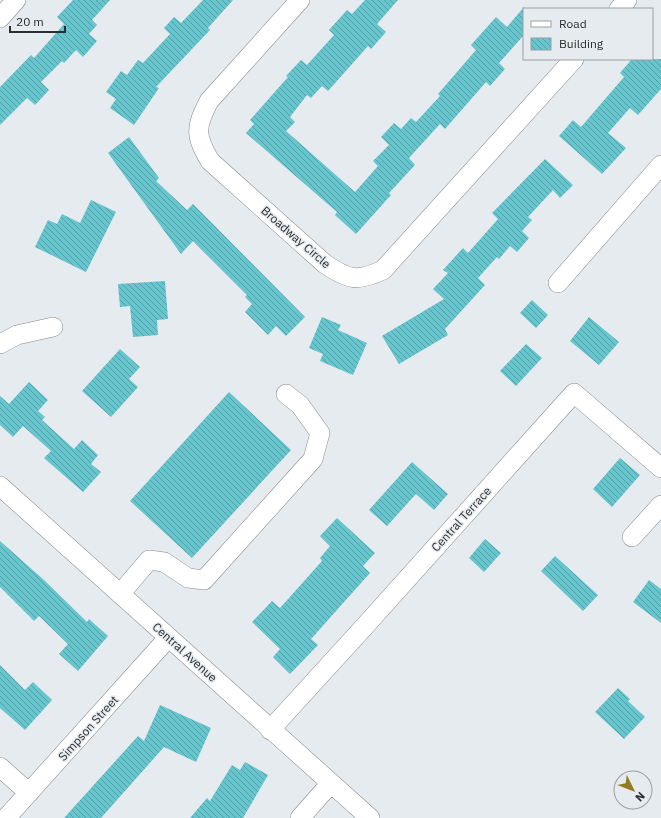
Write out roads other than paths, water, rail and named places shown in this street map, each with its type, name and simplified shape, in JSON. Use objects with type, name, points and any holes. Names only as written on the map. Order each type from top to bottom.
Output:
[{"type":"street","points":[[0,18],[16,0]]},
{"type":"street","name":"Broadway Circle","points":[[300,0],[209,101],[199,120],[199,142],[210,161],[325,264],[342,276],[364,278],[383,270],[573,60]]},
{"type":"street","points":[[620,8],[627,0]]},
{"type":"street","points":[[558,283],[661,165]]},
{"type":"street","points":[[0,344],[17,335],[53,327]]},
{"type":"street","name":"Central Terrace","points":[[270,730],[574,393],[661,468]]},
{"type":"street","points":[[120,594],[149,560],[164,562],[188,578],[204,580],[313,459],[320,433],[300,405],[286,394]]},
{"type":"street","name":"Central Avenue","points":[[0,486],[270,730],[370,818]]},
{"type":"street","points":[[632,537],[661,505]]},
{"type":"street","name":"Simpson Street","points":[[6,818],[168,638]]},
{"type":"street","points":[[0,767],[29,793]]},
{"type":"street","points":[[300,818],[331,783]]}]
